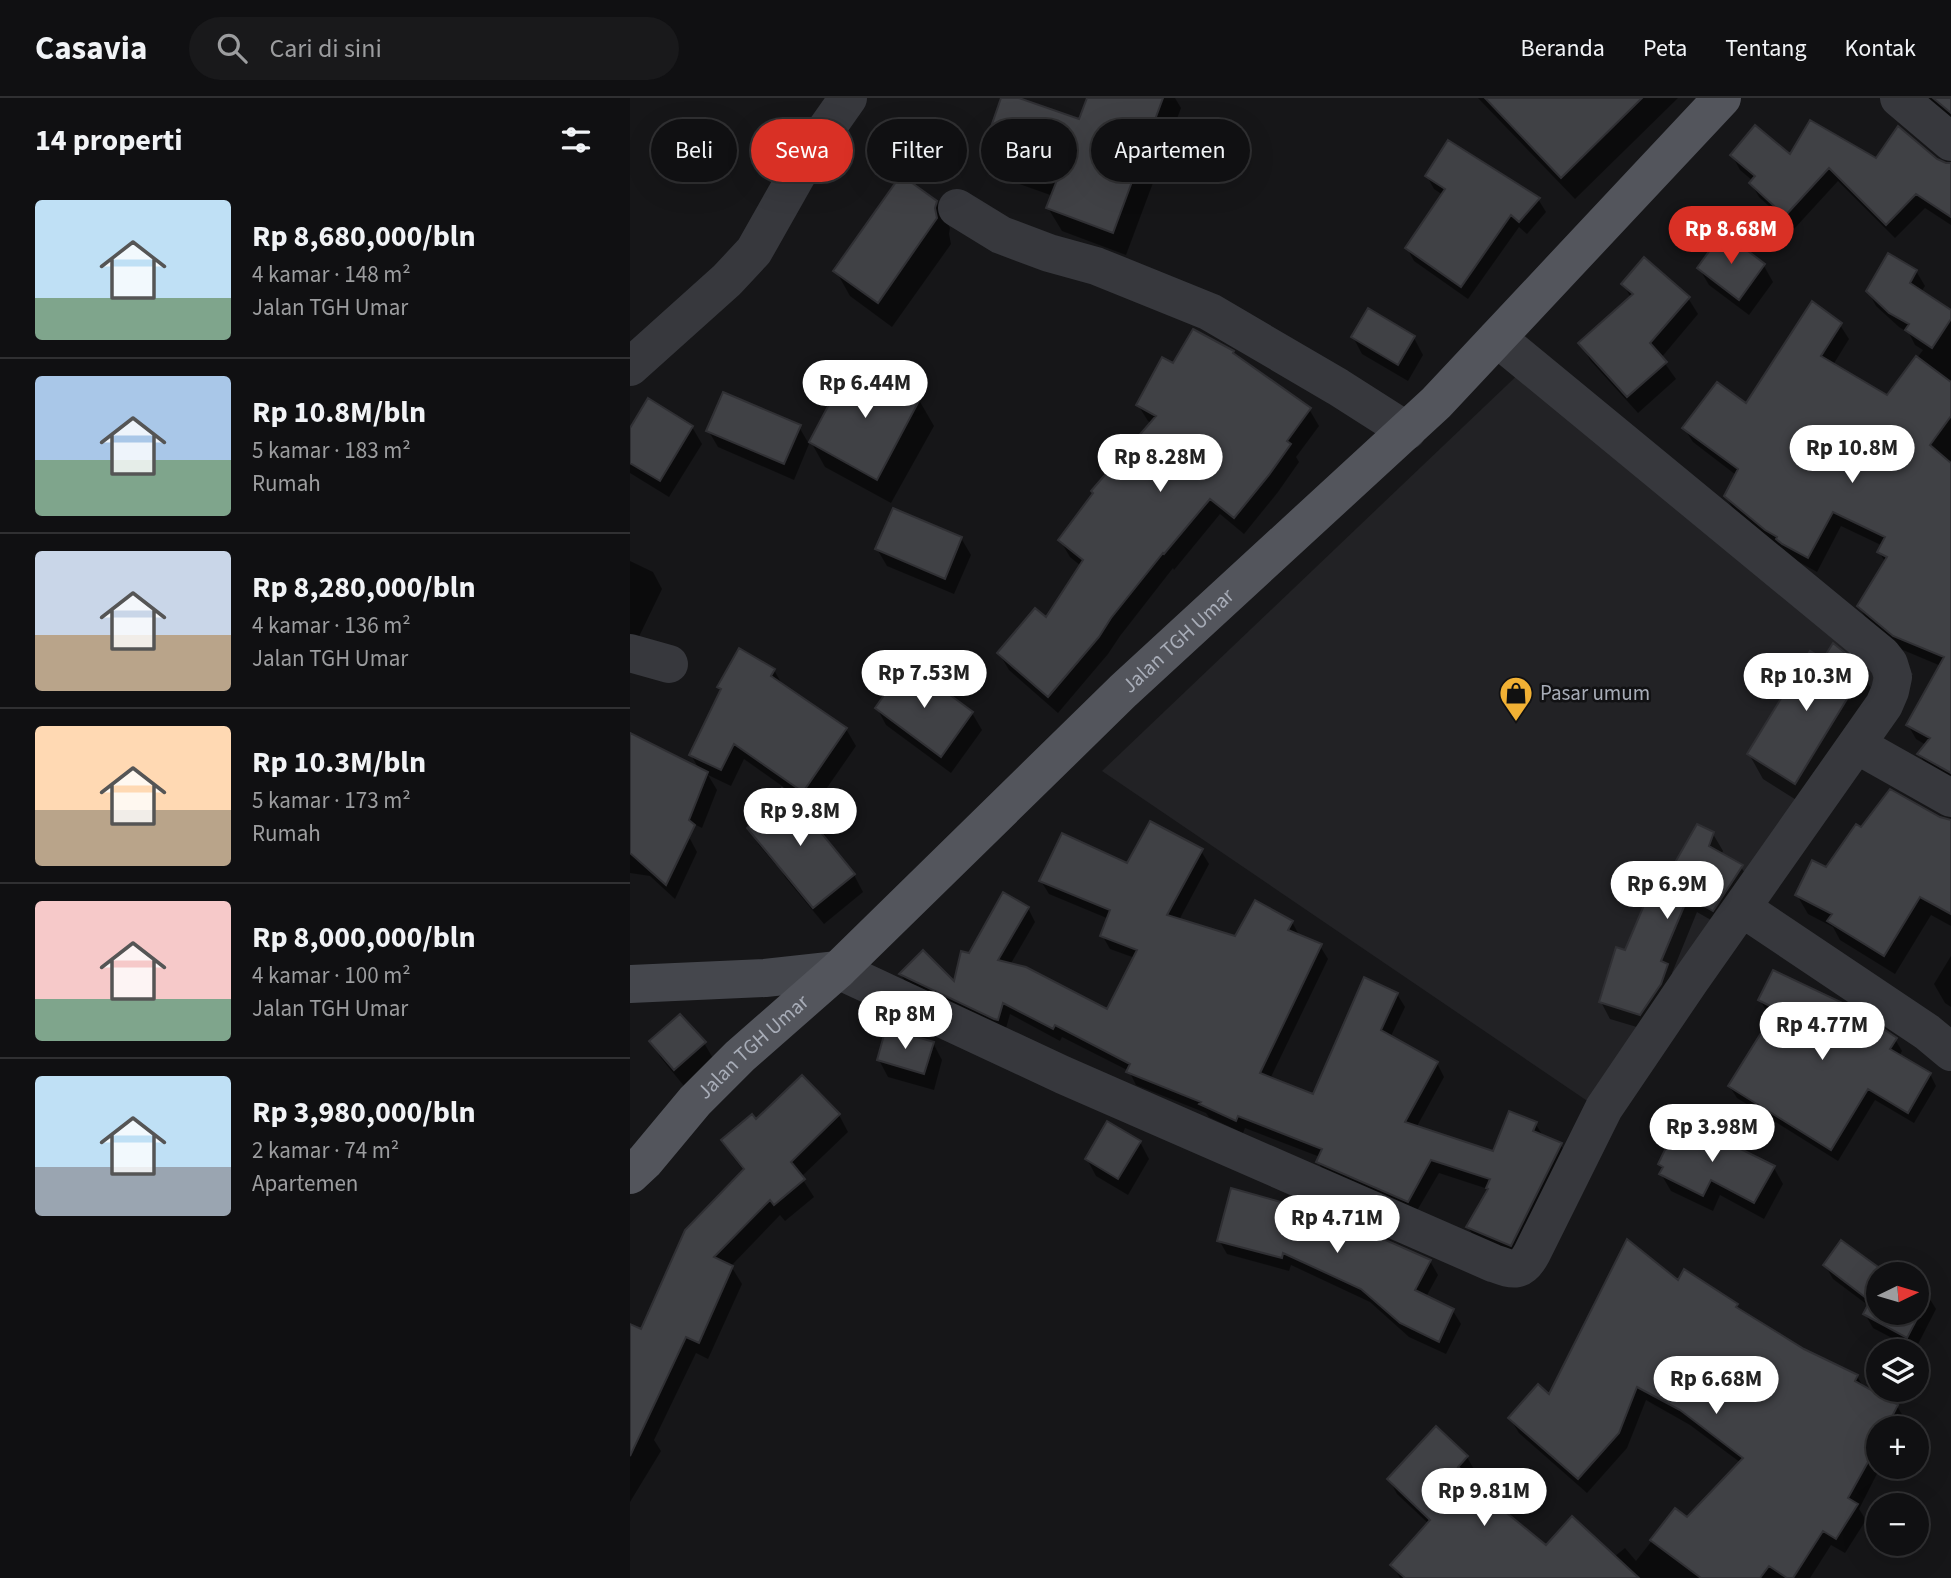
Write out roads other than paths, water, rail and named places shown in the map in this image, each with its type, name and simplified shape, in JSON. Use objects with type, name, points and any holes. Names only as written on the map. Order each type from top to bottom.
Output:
[{"type":"main road","name":"Jalan TGH Umar","points":[[630,1175],[695,1101],[740,1056],[838,970],[1124,691],[1436,403],[1722,98]]},
{"type":"street","points":[[630,367],[727,280],[754,251],[810,152],[848,98]]},
{"type":"street","points":[[1899,98],[1951,142]]},
{"type":"street","points":[[957,208],[1001,235],[1049,253],[1096,266],[1210,312],[1407,431]]},
{"type":"street","points":[[630,984],[765,978],[838,970],[1076,1080],[1493,1263],[1517,1269],[1528,1262],[1604,1108],[1690,981],[1857,746],[1884,705],[1893,677],[1889,664],[1882,655],[1497,338]]},
{"type":"street","points":[[630,653],[669,664]]},
{"type":"street","points":[[1857,746],[1951,798]]},
{"type":"street","points":[[1742,908],[1927,1032],[1951,1052]]},
{"type":"place","name":"Pasar umum","points":[[1516,723]]}]
